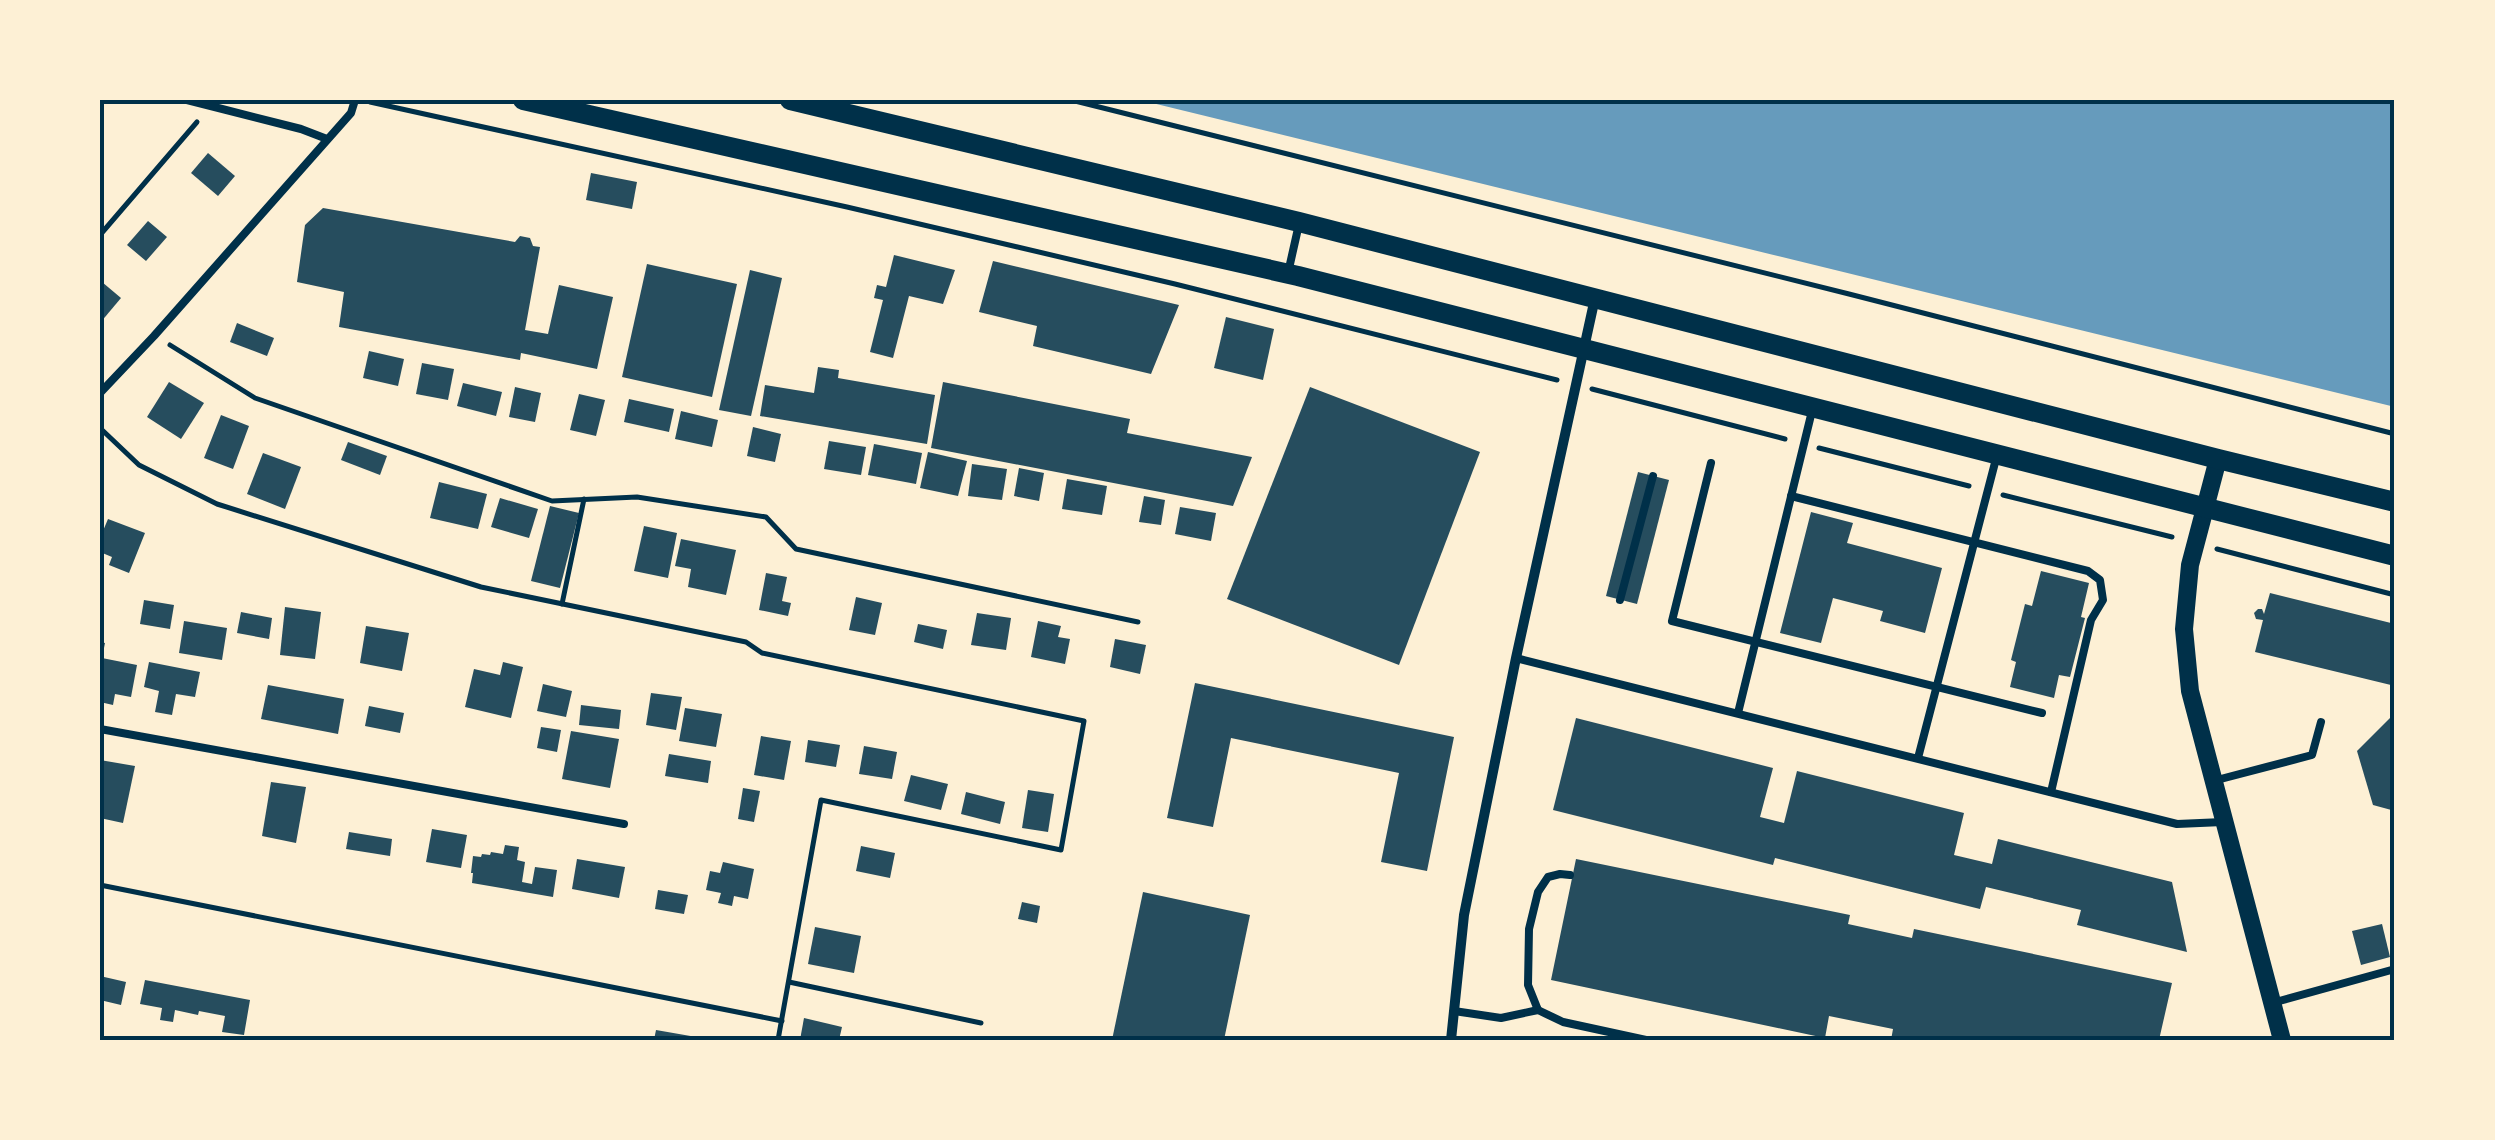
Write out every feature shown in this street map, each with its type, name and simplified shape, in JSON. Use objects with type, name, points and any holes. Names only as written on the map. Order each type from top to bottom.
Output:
[{"type":"main road","points":[[524,100],[1288,273],[2395,556]]},
{"type":"main road","points":[[790,100],[1299,222],[2395,502]]},
{"type":"street","points":[[1451,1040],[1464,915],[1595,298]]},
{"type":"street","points":[[2218,459],[2190,565],[2184,629],[2190,691],[2282,1040]]},
{"type":"lane","points":[[187,100],[327,139]]},
{"type":"lane","points":[[100,393],[351,113],[354,100]]},
{"type":"lane","points":[[1288,273],[1299,222]]},
{"type":"lane","points":[[1738,712],[1813,407]]},
{"type":"lane","points":[[1918,758],[1997,455]]},
{"type":"lane","points":[[1711,463],[1672,621],[2042,713]]},
{"type":"lane","points":[[1620,600],[1653,476]]},
{"type":"lane","points":[[1790,496],[2088,571],[2100,580],[2103,600],[2091,620],[2051,792]]},
{"type":"lane","points":[[1516,658],[2177,824],[2224,822]]},
{"type":"lane","points":[[2213,781],[2312,755],[2321,722]]},
{"type":"lane","points":[[100,730],[624,824]]},
{"type":"lane","points":[[1538,1010],[1528,985],[1530,929],[1538,892],[1548,876],[1570,875]]},
{"type":"lane","points":[[2272,1002],[2395,970]]},
{"type":"lane","points":[[1454,1011],[1501,1018],[1538,1010],[1563,1022],[1646,1040]]},
{"type":"path","points":[[362,100],[1138,275],[2395,595]]},
{"type":"path","points":[[1071,100],[2395,434]]},
{"type":"path","points":[[100,235],[212,105]]},
{"type":"path","points":[[154,336],[256,398],[552,501],[637,497],[766,517],[796,549],[1138,622]]},
{"type":"path","points":[[100,428],[138,465],[217,504],[480,587],[746,642],[762,653],[1084,721],[1060,850],[821,800],[778,1040]]},
{"type":"path","points":[[562,604],[584,499]]},
{"type":"path","points":[[100,885],[782,1021]]},
{"type":"path","points":[[789,982],[981,1023]]},
{"type":"water","points":[[1140,100],[2395,100],[2395,407]]},
{"type":"building","points":[[208,153],[235,176],[218,196],[191,173]]},
{"type":"building","points":[[591,173],[637,182],[632,209],[586,200]]},
{"type":"building","points":[[323,208],[515,242],[520,236],[530,238],[533,246],[540,247],[525,330],[548,334],[559,285],[613,297],[597,369],[521,353],[520,360],[339,327],[344,292],[297,282],[305,225]]},
{"type":"building","points":[[148,221],[167,237],[146,261],[127,245]]},
{"type":"building","points":[[894,255],[955,270],[943,304],[909,296],[893,358],[870,352],[883,300],[874,298],[877,285],[886,287]]},
{"type":"building","points":[[993,261],[1179,305],[1151,374],[1033,346],[1037,326],[979,312]]},
{"type":"building","points":[[647,264],[737,284],[712,397],[622,377]]},
{"type":"building","points":[[750,270],[782,278],[751,416],[719,410]]},
{"type":"building","points":[[102,282],[121,298],[100,323],[100,285]]},
{"type":"building","points":[[1226,317],[1274,329],[1263,380],[1214,368]]},
{"type":"building","points":[[237,323],[274,338],[267,356],[230,342]]},
{"type":"building","points":[[369,351],[404,359],[398,386],[363,378]]},
{"type":"building","points":[[422,363],[454,369],[448,400],[416,394]]},
{"type":"building","points":[[818,367],[839,370],[838,378],[935,395],[927,444],[760,416],[765,385],[814,393]]},
{"type":"building","points":[[169,382],[204,403],[181,439],[147,417]]},
{"type":"building","points":[[943,382],[1130,419],[1127,433],[1252,457],[1233,506],[931,448]]},
{"type":"building","points":[[463,383],[502,392],[496,416],[457,406]]},
{"type":"building","points":[[515,387],[541,393],[535,422],[509,417]]},
{"type":"building","points":[[1310,387],[1480,452],[1399,665],[1227,599]]},
{"type":"building","points":[[579,394],[605,400],[596,436],[570,430]]},
{"type":"building","points":[[629,399],[674,409],[669,432],[624,422]]},
{"type":"building","points":[[681,411],[718,420],[712,447],[675,439]]},
{"type":"building","points":[[221,415],[249,426],[233,469],[204,458]]},
{"type":"building","points":[[753,427],[781,434],[775,462],[747,456]]},
{"type":"building","points":[[829,441],[866,447],[861,475],[824,469]]},
{"type":"building","points":[[348,442],[387,456],[380,475],[341,460]]},
{"type":"building","points":[[874,444],[922,453],[916,484],[868,475]]},
{"type":"building","points":[[928,452],[967,461],[958,496],[920,488]]},
{"type":"building","points":[[263,453],[301,467],[285,509],[247,494]]},
{"type":"building","points":[[972,464],[1007,469],[1002,500],[968,496]]},
{"type":"building","points":[[1019,468],[1044,473],[1039,501],[1014,496]]},
{"type":"building","points":[[1638,472],[1669,480],[1637,604],[1606,596]]},
{"type":"building","points":[[1067,479],[1107,486],[1102,515],[1062,509]]},
{"type":"building","points":[[439,482],[487,494],[478,529],[430,518]]},
{"type":"building","points":[[1144,496],[1165,500],[1161,525],[1139,522]]},
{"type":"building","points":[[500,498],[538,509],[529,538],[491,527]]},
{"type":"building","points":[[550,506],[579,513],[560,588],[531,581]]},
{"type":"building","points":[[1180,507],[1216,513],[1211,541],[1175,534]]},
{"type":"building","points":[[1811,512],[1853,523],[1847,543],[1942,568],[1925,633],[1880,621],[1883,611],[1833,598],[1821,643],[1780,633]]},
{"type":"building","points":[[108,519],[145,533],[129,573],[109,565],[112,557],[100,552],[100,538]]},
{"type":"building","points":[[644,526],[677,533],[668,578],[634,571]]},
{"type":"building","points":[[681,539],[736,550],[726,595],[688,587],[691,569],[675,566]]},
{"type":"building","points":[[2041,571],[2089,583],[2081,617],[2085,618],[2070,677],[2059,675],[2054,698],[2010,687],[2016,662],[2011,660],[2025,604],[2032,606]]},
{"type":"building","points":[[766,573],[787,577],[782,601],[791,603],[788,616],[759,610]]},
{"type":"building","points":[[2270,593],[2395,624],[2395,686],[2255,652],[2263,620],[2256,619],[2254,613],[2262,609],[2264,614]]},
{"type":"building","points":[[856,597],[882,603],[875,635],[849,630]]},
{"type":"building","points":[[144,600],[174,605],[170,629],[140,624]]},
{"type":"building","points":[[285,607],[321,612],[315,659],[280,655]]},
{"type":"building","points":[[241,612],[272,618],[269,639],[237,633]]},
{"type":"building","points":[[977,613],[1011,618],[1006,650],[971,645]]},
{"type":"building","points":[[184,621],[227,628],[222,660],[179,653]]},
{"type":"building","points":[[1038,621],[1061,626],[1058,637],[1070,639],[1065,664],[1031,657]]},
{"type":"building","points":[[918,624],[947,630],[943,649],[914,642]]},
{"type":"building","points":[[366,626],[409,633],[402,671],[360,663]]},
{"type":"building","points":[[1115,639],[1146,645],[1140,674],[1110,667]]},
{"type":"building","points":[[100,642],[105,643],[102,658],[137,665],[131,697],[115,694],[113,705],[100,702]]},
{"type":"building","points":[[149,662],[200,672],[195,697],[176,694],[172,715],[155,712],[159,691],[144,687]]},
{"type":"building","points":[[503,662],[523,667],[511,718],[465,707],[474,669],[500,675]]},
{"type":"building","points":[[1195,683],[1454,737],[1427,871],[1381,862],[1399,773],[1231,738],[1213,827],[1167,818]]},
{"type":"building","points":[[543,684],[572,691],[566,717],[537,711]]},
{"type":"building","points":[[268,685],[344,699],[338,734],[261,719]]},
{"type":"building","points":[[651,693],[682,697],[676,730],[646,725]]},
{"type":"building","points":[[581,705],[621,710],[619,729],[579,725]]},
{"type":"building","points":[[369,706],[404,713],[400,733],[365,726]]},
{"type":"building","points":[[685,708],[722,714],[716,747],[679,741]]},
{"type":"building","points":[[2395,713],[2395,811],[2373,805],[2357,751]]},
{"type":"building","points":[[1576,718],[1773,768],[1760,817],[1784,823],[1797,771],[1964,813],[1954,855],[1992,864],[1998,839],[2172,882],[2187,952],[2077,925],[2081,910],[1986,887],[1980,909],[1775,858],[1773,865],[1553,810]]},
{"type":"building","points":[[541,727],[561,730],[557,752],[537,748]]},
{"type":"building","points":[[571,731],[619,739],[610,788],[562,779]]},
{"type":"building","points":[[761,736],[791,741],[784,780],[754,775]]},
{"type":"building","points":[[808,740],[840,745],[836,767],[805,762]]},
{"type":"building","points":[[864,746],[897,752],[892,779],[859,774]]},
{"type":"building","points":[[669,754],[711,761],[708,783],[665,776]]},
{"type":"building","points":[[100,760],[135,766],[123,823],[100,818]]},
{"type":"building","points":[[911,775],[948,784],[941,810],[904,801]]},
{"type":"building","points":[[271,782],[306,787],[296,843],[262,836]]},
{"type":"building","points":[[743,788],[760,791],[754,822],[738,819]]},
{"type":"building","points":[[1028,790],[1054,794],[1048,832],[1022,828]]},
{"type":"building","points":[[966,792],[1005,802],[1000,824],[961,814]]},
{"type":"building","points":[[432,829],[467,835],[461,868],[426,862]]},
{"type":"building","points":[[349,832],[392,839],[390,856],[346,849]]},
{"type":"building","points":[[505,845],[519,847],[517,860],[525,862],[522,882],[532,884],[535,867],[557,870],[553,897],[472,883],[473,856],[503,854]]},
{"type":"building","points":[[861,846],[895,853],[890,878],[856,871]]},
{"type":"building","points":[[577,859],[625,867],[619,898],[572,889]]},
{"type":"building","points":[[1576,859],[1850,915],[1848,924],[1912,938],[1914,929],[2172,983],[2159,1040],[1891,1040],[1893,1029],[1829,1016],[1825,1038],[1551,980]]},
{"type":"building","points":[[723,862],[754,869],[748,899],[734,896],[732,906],[718,903],[721,893],[706,890],[710,871],[720,873]]},
{"type":"building","points":[[658,890],[688,895],[684,914],[655,909]]},
{"type":"building","points":[[1143,892],[1250,915],[1224,1040],[1112,1040]]},
{"type":"building","points":[[1022,902],[1040,906],[1037,923],[1018,919]]},
{"type":"building","points":[[2382,924],[2390,957],[2361,965],[2352,931]]},
{"type":"building","points":[[815,927],[861,936],[854,973],[808,964]]},
{"type":"building","points":[[100,976],[126,982],[121,1005],[100,1000]]},
{"type":"building","points":[[145,980],[250,1000],[244,1035],[222,1032],[225,1016],[199,1011],[198,1015],[175,1010],[173,1022],[160,1020],[162,1008],[140,1004]]},
{"type":"building","points":[[804,1018],[842,1027],[839,1040],[800,1040]]},
{"type":"building","points":[[656,1030],[702,1038],[702,1040],[654,1040]]}]
